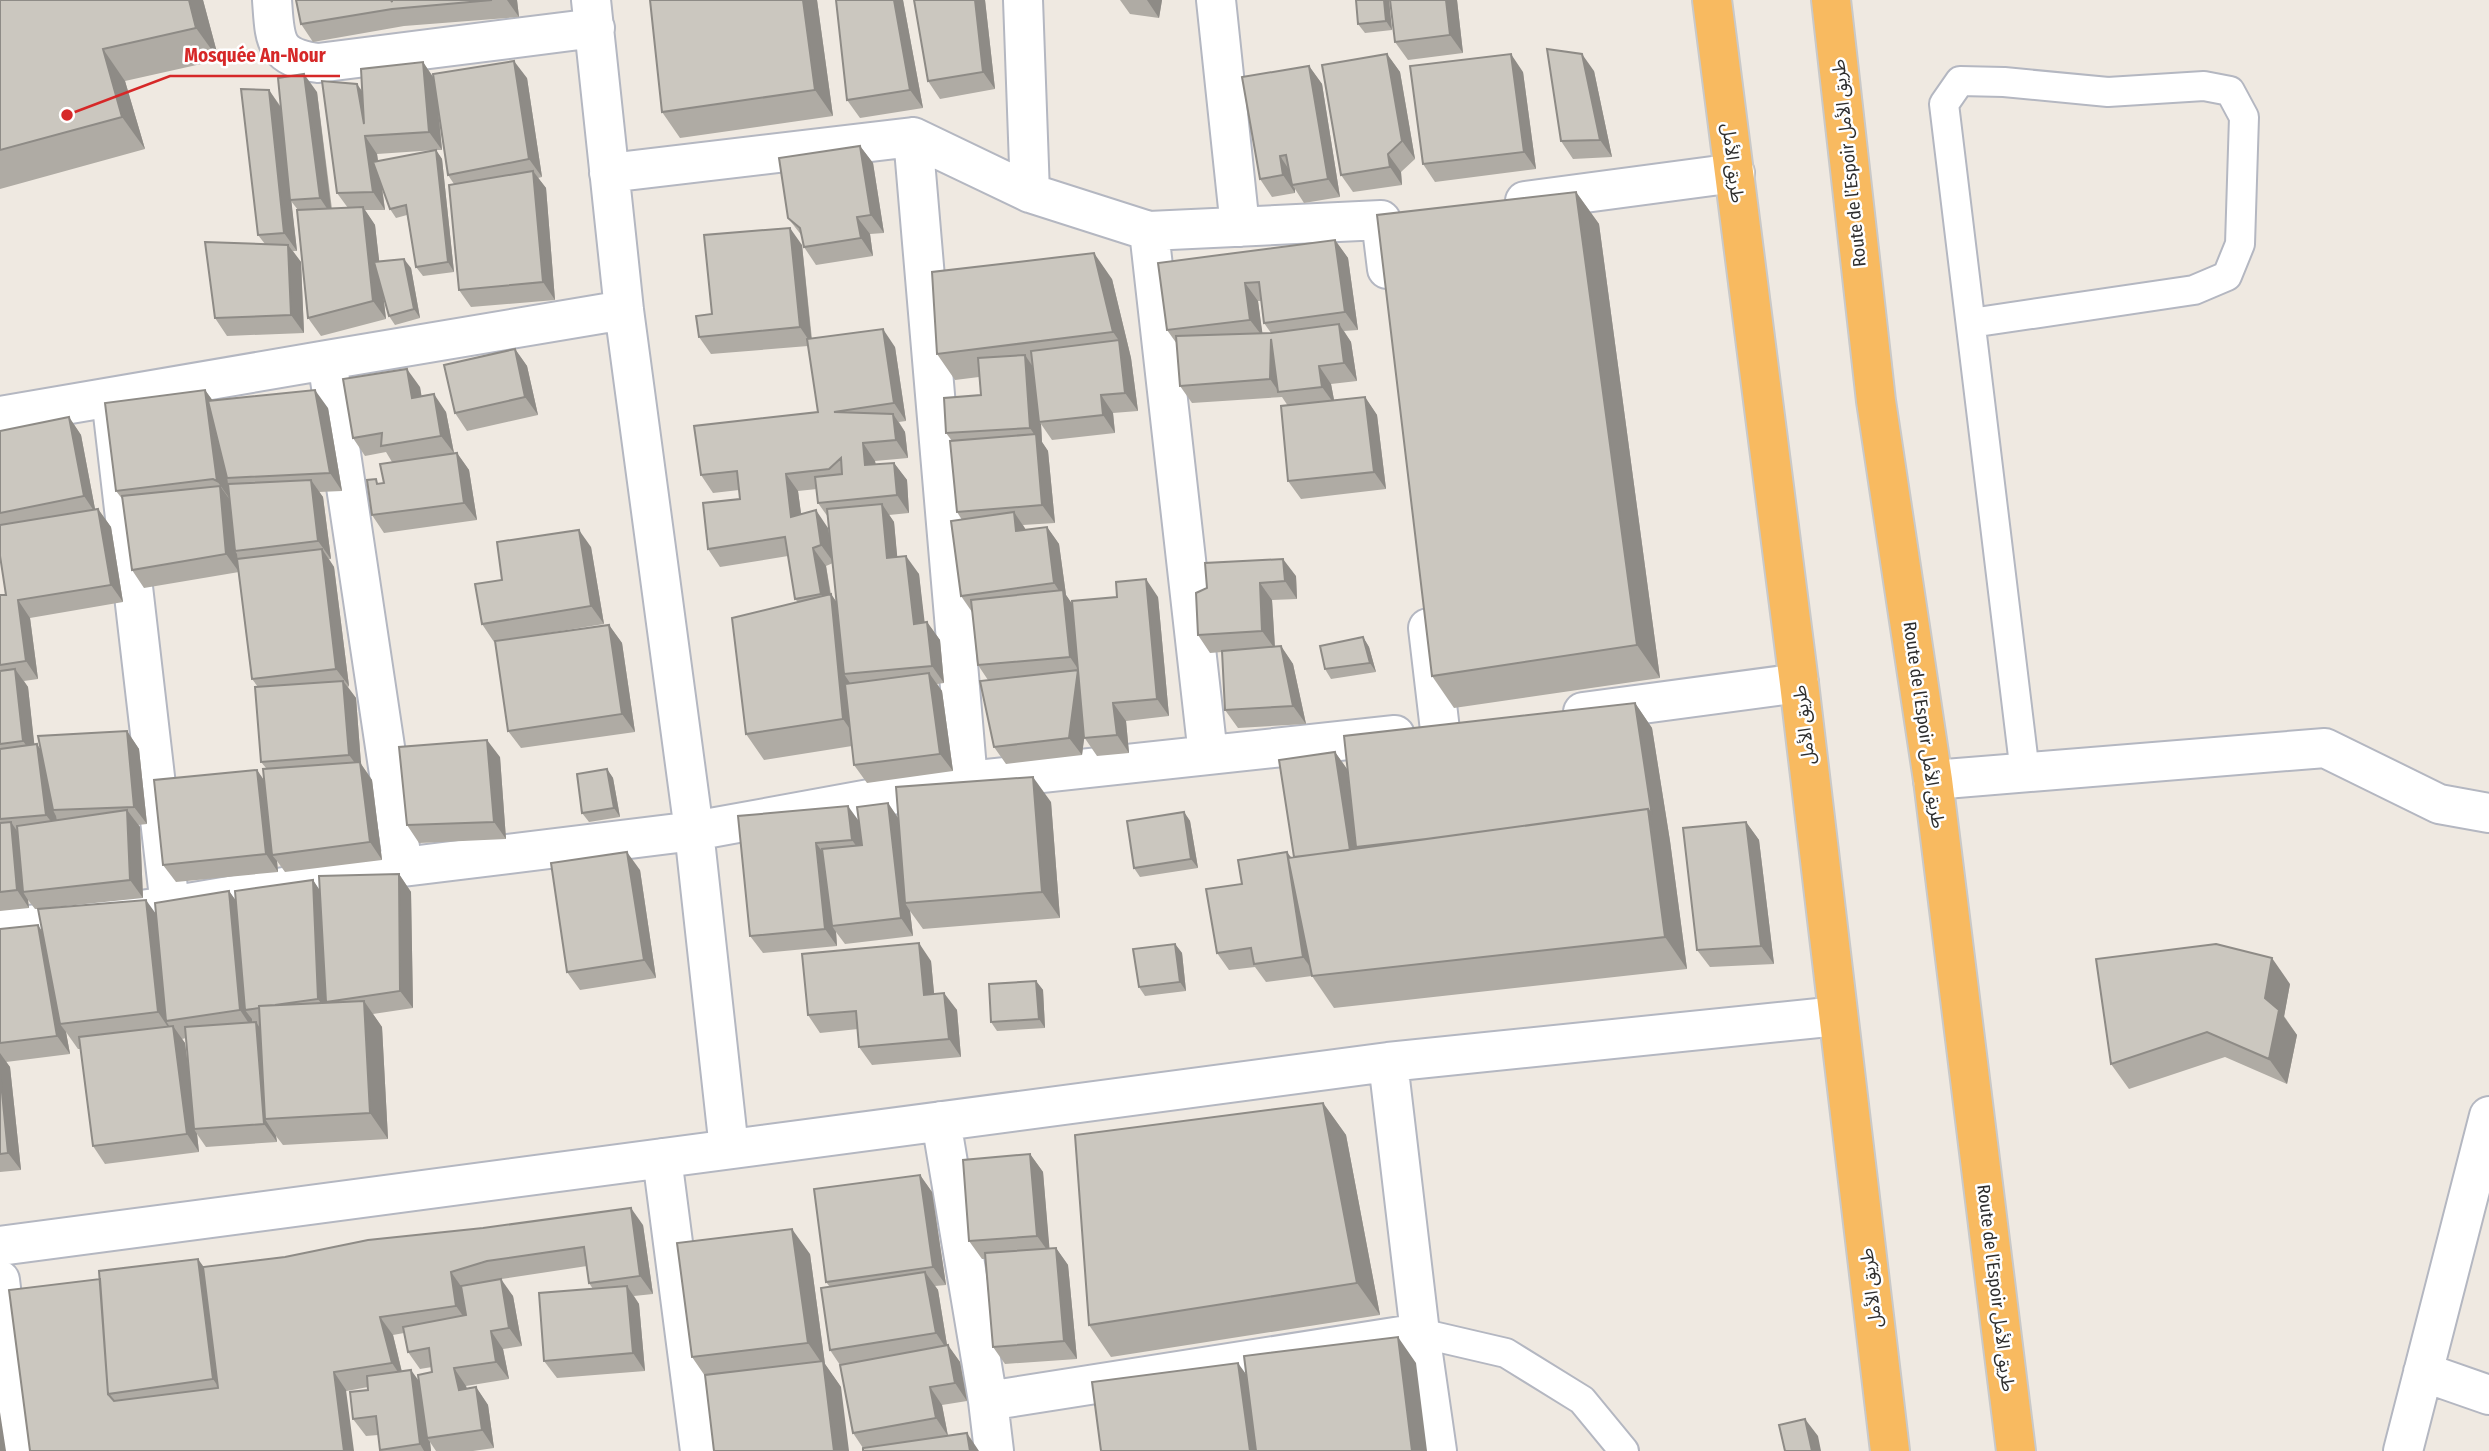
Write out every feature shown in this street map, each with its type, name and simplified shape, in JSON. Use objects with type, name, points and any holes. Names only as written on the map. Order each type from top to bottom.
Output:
[{"type":"highway","name":"طريق الأمل","points":[[1712,0],[1799,683],[1890,1451]]},
{"type":"highway","name":"Route de l’Espoir طريق الأمل","points":[[1831,0],[1876,401],[1933,780],[2016,1451]]},
{"type":"street","points":[[272,0],[275,34],[282,49],[298,60],[318,63],[593,14],[624,310],[694,831],[729,1149]]},
{"type":"street","points":[[1023,0],[1030,193]]},
{"type":"street","points":[[1216,0],[1240,227]]},
{"type":"street","points":[[609,173],[913,137],[1030,193],[1149,231],[1395,218],[1391,303]]},
{"type":"street","points":[[913,137],[968,781]]},
{"type":"street","points":[[1490,205],[1735,173]]},
{"type":"street","points":[[1149,231],[1208,755]]},
{"type":"street","points":[[0,416],[624,310]]},
{"type":"street","points":[[327,360],[403,867]]},
{"type":"street","points":[[111,397],[170,906]]},
{"type":"street","points":[[0,929],[170,906],[403,867],[694,831],[968,781],[1453,729],[1424,592]]},
{"type":"street","points":[[1550,716],[1799,683]]},
{"type":"street","points":[[1933,780],[2325,748],[2439,804],[2489,813]]},
{"type":"street","points":[[0,1246],[1388,1062],[1838,1016]]},
{"type":"street","points":[[1388,1062],[1420,1333],[1437,1451]]},
{"type":"street","points":[[2403,1451],[2489,1116]]},
{"type":"street","points":[[941,1121],[994,1451]]},
{"type":"street","points":[[663,1158],[700,1451]]},
{"type":"street","points":[[0,1280],[21,1451]]},
{"type":"street","points":[[988,1401],[1420,1333]]},
{"type":"street","points":[[2423,1372],[2489,1395]]},
{"type":"lane","points":[[1971,323],[2194,289],[2227,276],[2240,244],[2244,117],[2230,92],[2204,86],[2108,92],[2004,82],[1960,81],[1944,104],[2025,773]]},
{"type":"lane","points":[[1420,1333],[1506,1353],[1582,1400],[1624,1451]]},
{"type":"building","points":[[0,0],[189,0],[196,28],[103,49],[122,117],[0,150]]},
{"type":"building","points":[[296,0],[492,0],[392,9],[301,24]]},
{"type":"building","points":[[650,0],[803,0],[815,90],[662,112]]},
{"type":"building","points":[[836,0],[894,0],[910,90],[847,100]]},
{"type":"building","points":[[914,0],[975,0],[983,72],[928,81]]},
{"type":"building","points":[[1356,0],[1384,0],[1386,21],[1358,24]]},
{"type":"building","points":[[1390,0],[1446,0],[1450,35],[1395,42]]},
{"type":"building","points":[[1547,49],[1582,54],[1600,140],[1561,141]]},
{"type":"building","points":[[1387,54],[1402,141],[1388,154],[1390,167],[1341,175],[1322,65]]},
{"type":"building","points":[[1511,54],[1524,152],[1423,164],[1410,66]]},
{"type":"building","points":[[514,61],[529,159],[448,175],[433,74]]},
{"type":"building","points":[[423,62],[429,132],[365,136],[373,192],[337,193],[322,81],[357,84],[364,124],[361,69]]},
{"type":"building","points":[[1309,66],[1328,179],[1292,185],[1286,155],[1280,156],[1283,175],[1260,179],[1242,77]]},
{"type":"building","points":[[304,74],[320,198],[290,200],[278,78]]},
{"type":"building","points":[[241,89],[269,90],[284,233],[258,235]]},
{"type":"building","points":[[860,146],[871,215],[857,217],[861,238],[804,247],[800,228],[788,218],[779,158]]},
{"type":"building","points":[[436,150],[448,262],[416,267],[406,205],[390,209],[373,162]]},
{"type":"building","points":[[533,171],[543,282],[459,290],[449,185]]},
{"type":"building","points":[[1576,192],[1637,645],[1432,676],[1377,215]]},
{"type":"building","points":[[363,207],[373,301],[308,318],[297,210]]},
{"type":"building","points":[[790,228],[800,327],[699,337],[696,316],[712,314],[704,235]]},
{"type":"building","points":[[1335,240],[1345,312],[1264,323],[1259,282],[1245,283],[1250,320],[1167,330],[1158,263]]},
{"type":"building","points":[[205,242],[288,245],[291,315],[215,318]]},
{"type":"building","points":[[1094,253],[1113,332],[937,354],[932,272]]},
{"type":"building","points":[[404,259],[414,309],[389,316],[374,262]]},
{"type":"building","points":[[1339,324],[1344,363],[1319,366],[1322,387],[1278,392],[1271,339],[1270,379],[1180,386],[1176,336],[1271,333]]},
{"type":"building","points":[[883,329],[894,403],[834,412],[893,414],[896,440],[863,443],[865,465],[894,463],[897,495],[818,503],[815,477],[842,474],[841,458],[829,469],[786,474],[791,517],[816,510],[821,545],[813,548],[821,594],[795,599],[785,537],[708,549],[703,503],[740,499],[737,471],[701,475],[694,426],[818,412],[807,339]]},
{"type":"building","points":[[1119,340],[1125,393],[1101,395],[1103,415],[1039,422],[1031,351]]},
{"type":"building","points":[[515,349],[525,397],[455,413],[444,365]]},
{"type":"building","points":[[1025,355],[1030,428],[946,433],[944,398],[981,395],[978,358]]},
{"type":"building","points":[[407,369],[412,398],[434,394],[441,436],[381,446],[382,433],[353,438],[343,379]]},
{"type":"building","points":[[205,390],[217,481],[213,479],[116,491],[105,403]]},
{"type":"building","points":[[315,390],[330,473],[227,478],[208,401]]},
{"type":"building","points":[[1365,397],[1374,472],[1288,481],[1281,406]]},
{"type":"building","points":[[69,417],[84,496],[0,513],[0,431]]},
{"type":"building","points":[[1036,434],[1042,505],[957,512],[950,441]]},
{"type":"building","points":[[457,453],[464,503],[372,515],[367,480],[376,479],[377,484],[384,483],[380,464]]},
{"type":"building","points":[[311,480],[318,541],[235,551],[228,484]]},
{"type":"building","points":[[220,486],[226,554],[132,570],[122,496]]},
{"type":"building","points":[[882,504],[887,558],[906,556],[914,624],[927,622],[932,666],[844,674],[827,509]]},
{"type":"building","points":[[98,509],[111,585],[18,600],[26,661],[0,665],[0,595],[6,595],[0,556],[0,525]]},
{"type":"building","points":[[1014,512],[1016,531],[1047,527],[1054,583],[961,596],[951,521]]},
{"type":"building","points":[[579,530],[591,606],[482,624],[475,584],[502,580],[497,542]]},
{"type":"building","points":[[322,549],[336,669],[252,679],[237,559]]},
{"type":"building","points":[[1283,559],[1285,581],[1260,583],[1262,631],[1198,635],[1196,593],[1207,588],[1205,563]]},
{"type":"building","points":[[1146,579],[1157,699],[1113,703],[1117,735],[1084,738],[1072,601],[1117,597],[1116,582]]},
{"type":"building","points":[[1063,590],[1070,657],[978,665],[971,600]]},
{"type":"building","points":[[831,594],[843,719],[746,734],[732,618]]},
{"type":"building","points":[[609,625],[622,714],[508,731],[495,641]]},
{"type":"building","points":[[1363,637],[1370,663],[1325,669],[1320,646]]},
{"type":"building","points":[[1281,646],[1293,706],[1225,710],[1222,651]]},
{"type":"building","points":[[15,669],[23,741],[0,744],[0,671]]},
{"type":"building","points":[[1078,670],[1069,738],[994,747],[980,681]]},
{"type":"building","points":[[929,673],[940,754],[854,765],[845,684]]},
{"type":"building","points":[[343,681],[349,755],[261,762],[255,687]]},
{"type":"building","points":[[1635,703],[1652,816],[1648,809],[1356,847],[1344,736]]},
{"type":"building","points":[[127,731],[134,807],[53,810],[38,736]]},
{"type":"building","points":[[487,740],[494,822],[407,825],[399,747]]},
{"type":"building","points":[[37,744],[46,815],[0,819],[0,749]]},
{"type":"building","points":[[1335,752],[1350,850],[1294,857],[1279,760]]},
{"type":"building","points":[[360,762],[370,842],[272,855],[263,769]]},
{"type":"building","points":[[607,769],[614,808],[582,813],[577,774]]},
{"type":"building","points":[[257,770],[266,854],[163,865],[154,780]]},
{"type":"building","points":[[1033,777],[1042,892],[905,903],[896,787]]},
{"type":"building","points":[[888,803],[901,918],[832,926],[822,849],[862,845],[857,807]]},
{"type":"building","points":[[848,806],[852,840],[816,843],[825,929],[750,936],[738,816]]},
{"type":"building","points":[[1648,809],[1665,937],[1312,976],[1288,858]]},
{"type":"building","points":[[127,810],[130,880],[23,892],[17,826]]},
{"type":"building","points":[[1184,812],[1191,859],[1134,868],[1127,821]]},
{"type":"building","points":[[11,822],[17,890],[0,892],[0,823]]},
{"type":"building","points":[[1746,822],[1761,946],[1697,950],[1683,828]]},
{"type":"building","points":[[627,852],[644,960],[567,972],[551,863]]},
{"type":"building","points":[[1287,852],[1303,957],[1254,964],[1251,948],[1217,953],[1206,889],[1242,884],[1238,860]]},
{"type":"building","points":[[399,874],[400,991],[326,1002],[319,876]]},
{"type":"building","points":[[313,880],[318,999],[245,1010],[235,891]]},
{"type":"building","points":[[229,891],[240,1010],[166,1021],[155,903]]},
{"type":"building","points":[[146,900],[158,1012],[60,1024],[38,909]]},
{"type":"building","points":[[38,925],[57,1036],[0,1043],[0,929]]},
{"type":"building","points":[[919,943],[924,995],[944,993],[949,1039],[859,1047],[856,1011],[808,1015],[802,954]]},
{"type":"building","points":[[1175,944],[1180,982],[1139,987],[1133,949]]},
{"type":"building","points":[[2216,944],[2272,958],[2265,998],[2279,1010],[2269,1059],[2207,1032],[2111,1064],[2096,959]]},
{"type":"building","points":[[1036,981],[1039,1019],[991,1022],[989,984]]},
{"type":"building","points":[[364,1001],[370,1113],[265,1119],[259,1006]]},
{"type":"building","points":[[256,1022],[264,1124],[194,1129],[185,1027]]},
{"type":"building","points":[[173,1026],[187,1134],[93,1146],[79,1037]]},
{"type":"building","points":[[0,1072],[8,1153],[0,1154]]},
{"type":"building","points":[[1323,1103],[1357,1283],[1089,1325],[1075,1135]]},
{"type":"building","points":[[1030,1154],[1037,1236],[969,1241],[963,1160]]},
{"type":"building","points":[[920,1175],[933,1267],[826,1282],[814,1189]]},
{"type":"building","points":[[631,1208],[640,1276],[589,1283],[584,1247],[487,1261],[451,1272],[456,1306],[380,1317],[392,1363],[334,1372],[344,1451],[30,1451],[9,1290],[100,1279],[108,1394],[114,1401],[218,1388],[203,1267],[285,1257],[368,1240]]},
{"type":"building","points":[[792,1229],[808,1343],[692,1357],[677,1243]]},
{"type":"building","points":[[1056,1248],[1064,1341],[993,1347],[985,1253]]},
{"type":"building","points":[[198,1259],[213,1379],[108,1394],[99,1271]]},
{"type":"building","points":[[925,1272],[936,1333],[830,1350],[821,1288]]},
{"type":"building","points":[[501,1279],[509,1328],[491,1331],[496,1362],[454,1368],[459,1390],[476,1387],[482,1430],[427,1438],[418,1375],[432,1372],[429,1348],[408,1352],[403,1327],[466,1315],[461,1286]]},
{"type":"building","points":[[627,1286],[633,1353],[544,1361],[539,1293]]},
{"type":"building","points":[[1398,1337],[1412,1451],[1256,1451],[1244,1356]]},
{"type":"building","points":[[948,1345],[955,1383],[930,1387],[936,1418],[853,1433],[840,1365]]},
{"type":"building","points":[[823,1361],[834,1451],[714,1451],[705,1375]]},
{"type":"building","points":[[1238,1363],[1250,1451],[1101,1451],[1092,1382]]},
{"type":"building","points":[[411,1370],[420,1444],[380,1450],[376,1416],[353,1419],[350,1392],[368,1390],[367,1376]]},
{"type":"building","points":[[1805,1419],[1812,1451],[1785,1451],[1779,1425]]},
{"type":"building","points":[[967,1433],[970,1451],[863,1451],[863,1448]]},
{"type":"place","name":"Mosquée An-Nour","points":[[67,115]]}]
